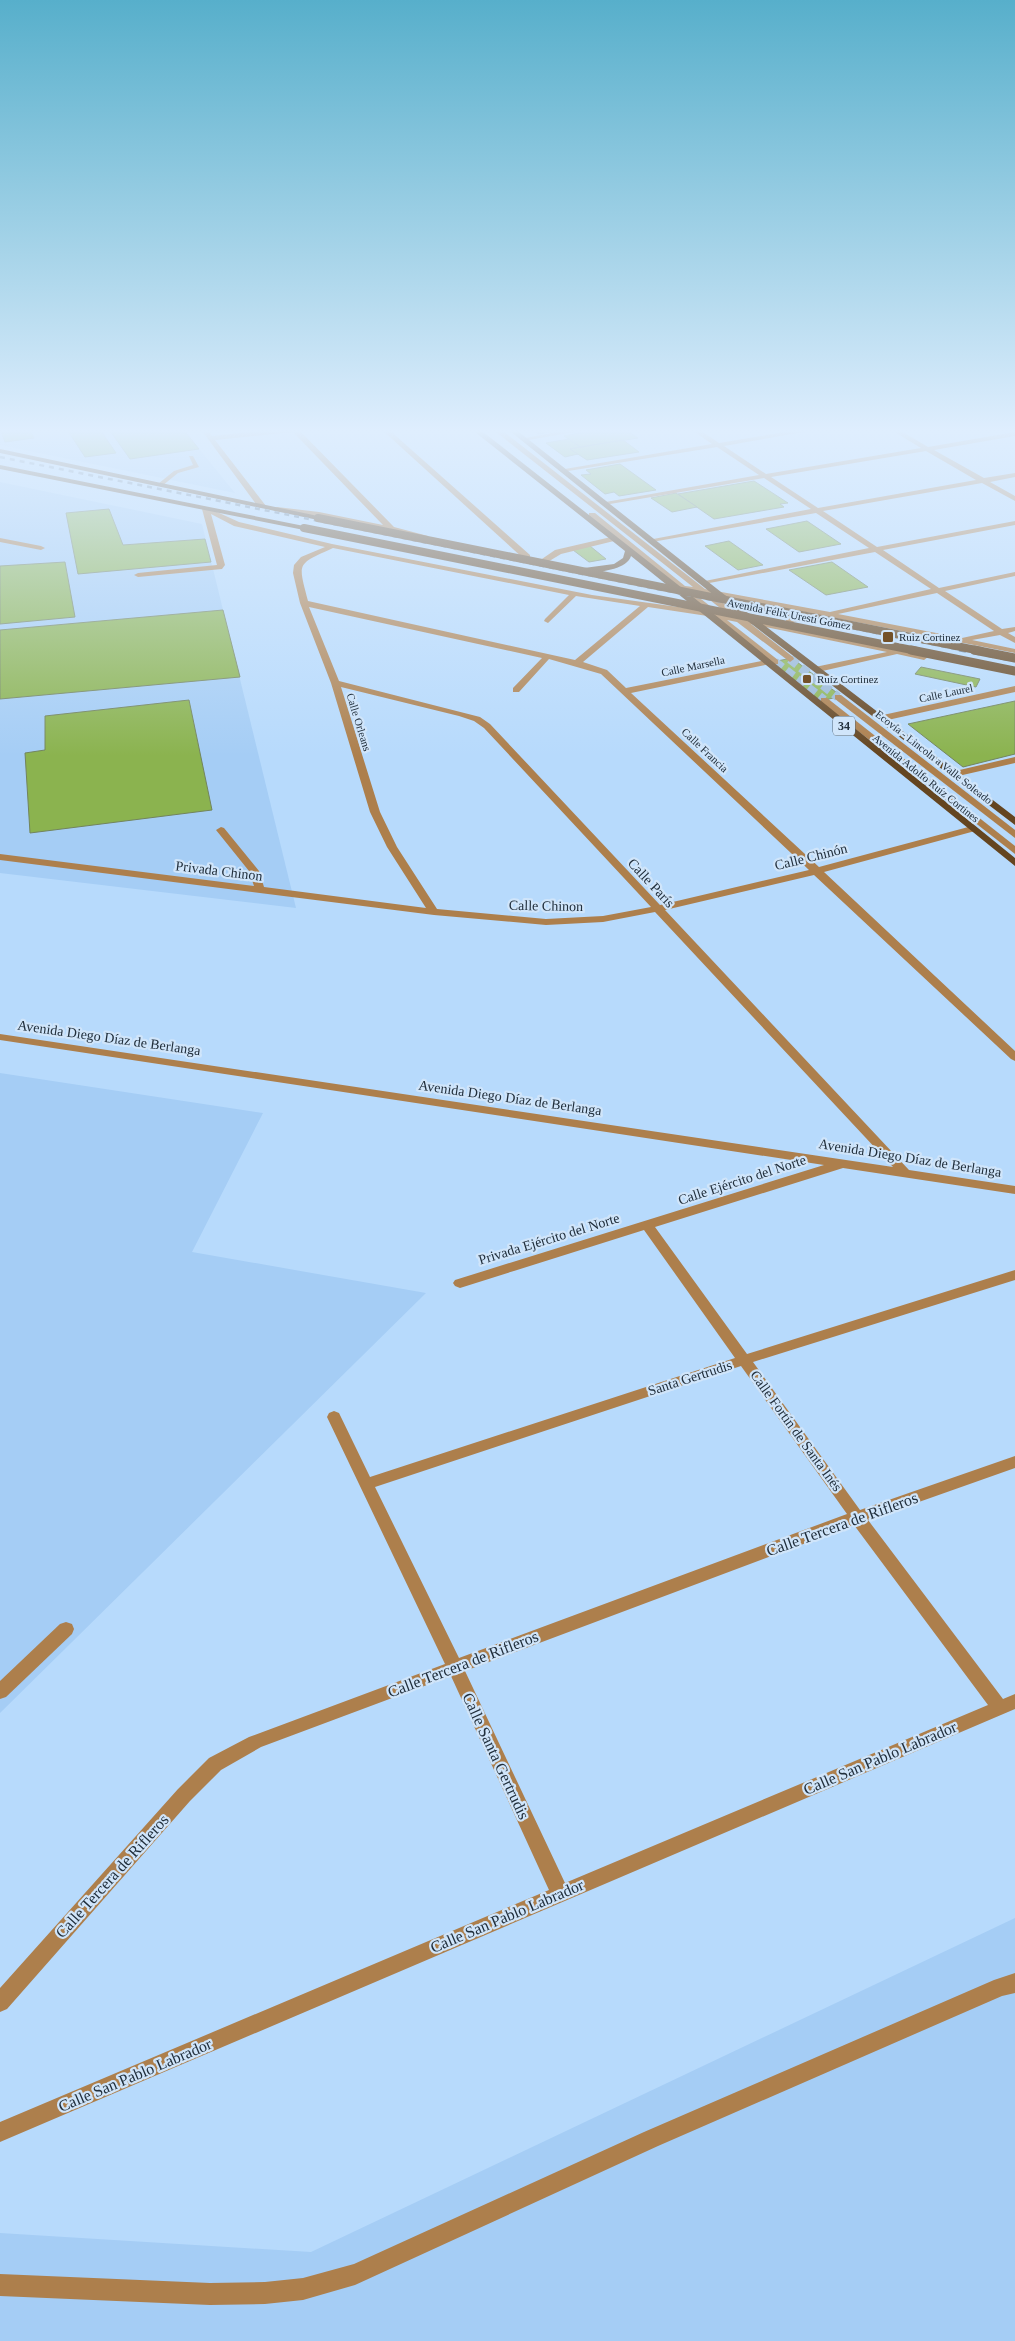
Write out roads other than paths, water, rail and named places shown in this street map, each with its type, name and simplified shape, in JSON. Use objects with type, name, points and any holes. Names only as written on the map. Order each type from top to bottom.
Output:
[{"type":"main road","name":"Avenida Félix Uresti Gómez","points":[[349,537],[1015,673]]},
{"type":"main road","name":"Avenida Félix Uresti Gómez","points":[[409,537],[603,578],[1015,658]]},
{"type":"main road","name":"Avenida Adolfo Ruíz Cortines","points":[[648,537],[718,594],[883,718],[1015,822]]},
{"type":"main road","name":"Avenida Adolfo Ruíz Cortines","points":[[611,538],[674,586],[765,662],[1015,863]]},
{"type":"main road","points":[[587,570],[616,566],[627,560],[628,552]]},
{"type":"street","points":[[138,575],[219,567],[221,564],[214,537]]},
{"type":"street","points":[[294,537],[574,594],[716,615],[1015,673]]},
{"type":"street","points":[[431,537],[587,570],[828,614],[1015,651]]},
{"type":"street","points":[[506,537],[528,557]]},
{"type":"street","points":[[620,537],[775,662]]},
{"type":"street","points":[[634,537],[790,659]]},
{"type":"street","points":[[652,540],[668,537]]},
{"type":"street","points":[[858,537],[1015,641]]},
{"type":"street","points":[[704,582],[941,537]]},
{"type":"street","points":[[543,561],[558,552],[611,538]]},
{"type":"street","points":[[0,540],[41,548]]},
{"type":"street","name":"Calle Orleans","points":[[332,546],[304,559],[298,565],[297,573],[304,603],[335,683],[375,812],[392,847],[434,912]]},
{"type":"street","points":[[795,631],[788,626],[790,620],[828,614],[936,589],[1015,574]]},
{"type":"street","points":[[592,597],[618,592],[626,584],[621,576]]},
{"type":"street","points":[[548,621],[574,594]]},
{"type":"street","name":"Calle Francia","points":[[304,603],[547,656],[604,672],[1015,1057]]},
{"type":"street","points":[[577,663],[646,605]]},
{"type":"street","points":[[960,640],[1015,629]]},
{"type":"street","points":[[818,669],[899,652]]},
{"type":"street","points":[[516,690],[547,656]]},
{"type":"street","name":"Calle Marsella","points":[[626,691],[765,662]]},
{"type":"street","name":"Calle París","points":[[335,683],[462,714],[478,719],[487,726],[905,1174]]},
{"type":"street","name":"Calle Laurel","points":[[883,718],[1015,689]]},
{"type":"street","name":"Ecovía - Lincoln a Valle Soleado","points":[[838,697],[1015,835]]},
{"type":"street","points":[[824,700],[1015,851]]},
{"type":"street","points":[[954,774],[1015,760]]},
{"type":"street","name":"Calle Chinón","points":[[657,909],[817,871],[972,829]]},
{"type":"street","points":[[221,830],[254,871],[260,890]]},
{"type":"street","name":"Privada Chinon","points":[[0,857],[434,912]]},
{"type":"street","name":"Calle Chinon","points":[[434,912],[495,918],[575,922],[657,909]]},
{"type":"street","name":"Avenida Diego Díaz de Berlanga","points":[[0,1037],[1015,1190]]},
{"type":"street","name":"Calle Ejército del Norte","points":[[648,1226],[844,1163]]},
{"type":"street","name":"Privada Ejército del Norte","points":[[460,1283],[648,1226]]},
{"type":"street","name":"Calle Fortín de Santa Inés","points":[[648,1226],[858,1517],[1007,1704]]},
{"type":"street","name":"Santa Gertrudis","points":[[366,1484],[744,1360],[1015,1275]]},
{"type":"street","name":"Calle Santa Gertrudis","points":[[334,1417],[455,1667],[560,1893]]},
{"type":"street","name":"Calle Tercera de Rifleros","points":[[0,2002],[154,1828],[215,1764],[255,1742],[858,1517],[1015,1462]]},
{"type":"street","points":[[0,1692],[66,1629]]},
{"type":"street","name":"Calle San Pablo Labrador","points":[[0,2132],[1007,1704]]},
{"type":"street","points":[[0,2285],[210,2294],[265,2293],[303,2289],[354,2274],[651,2139],[1001,1987],[1015,1983]]},
{"type":"tunnel","points":[[790,659],[838,697]]},
{"type":"tunnel","points":[[775,662],[824,700]]},
{"type":"railway","points":[[400,537],[966,651]]},
{"type":"railway","points":[[959,650],[1015,661]]},
{"type":"place","name":"Ruiz Cortinez","points":[[888,637]]},
{"type":"place","name":"Ruíz Cortinez","points":[[807,679]]}]
